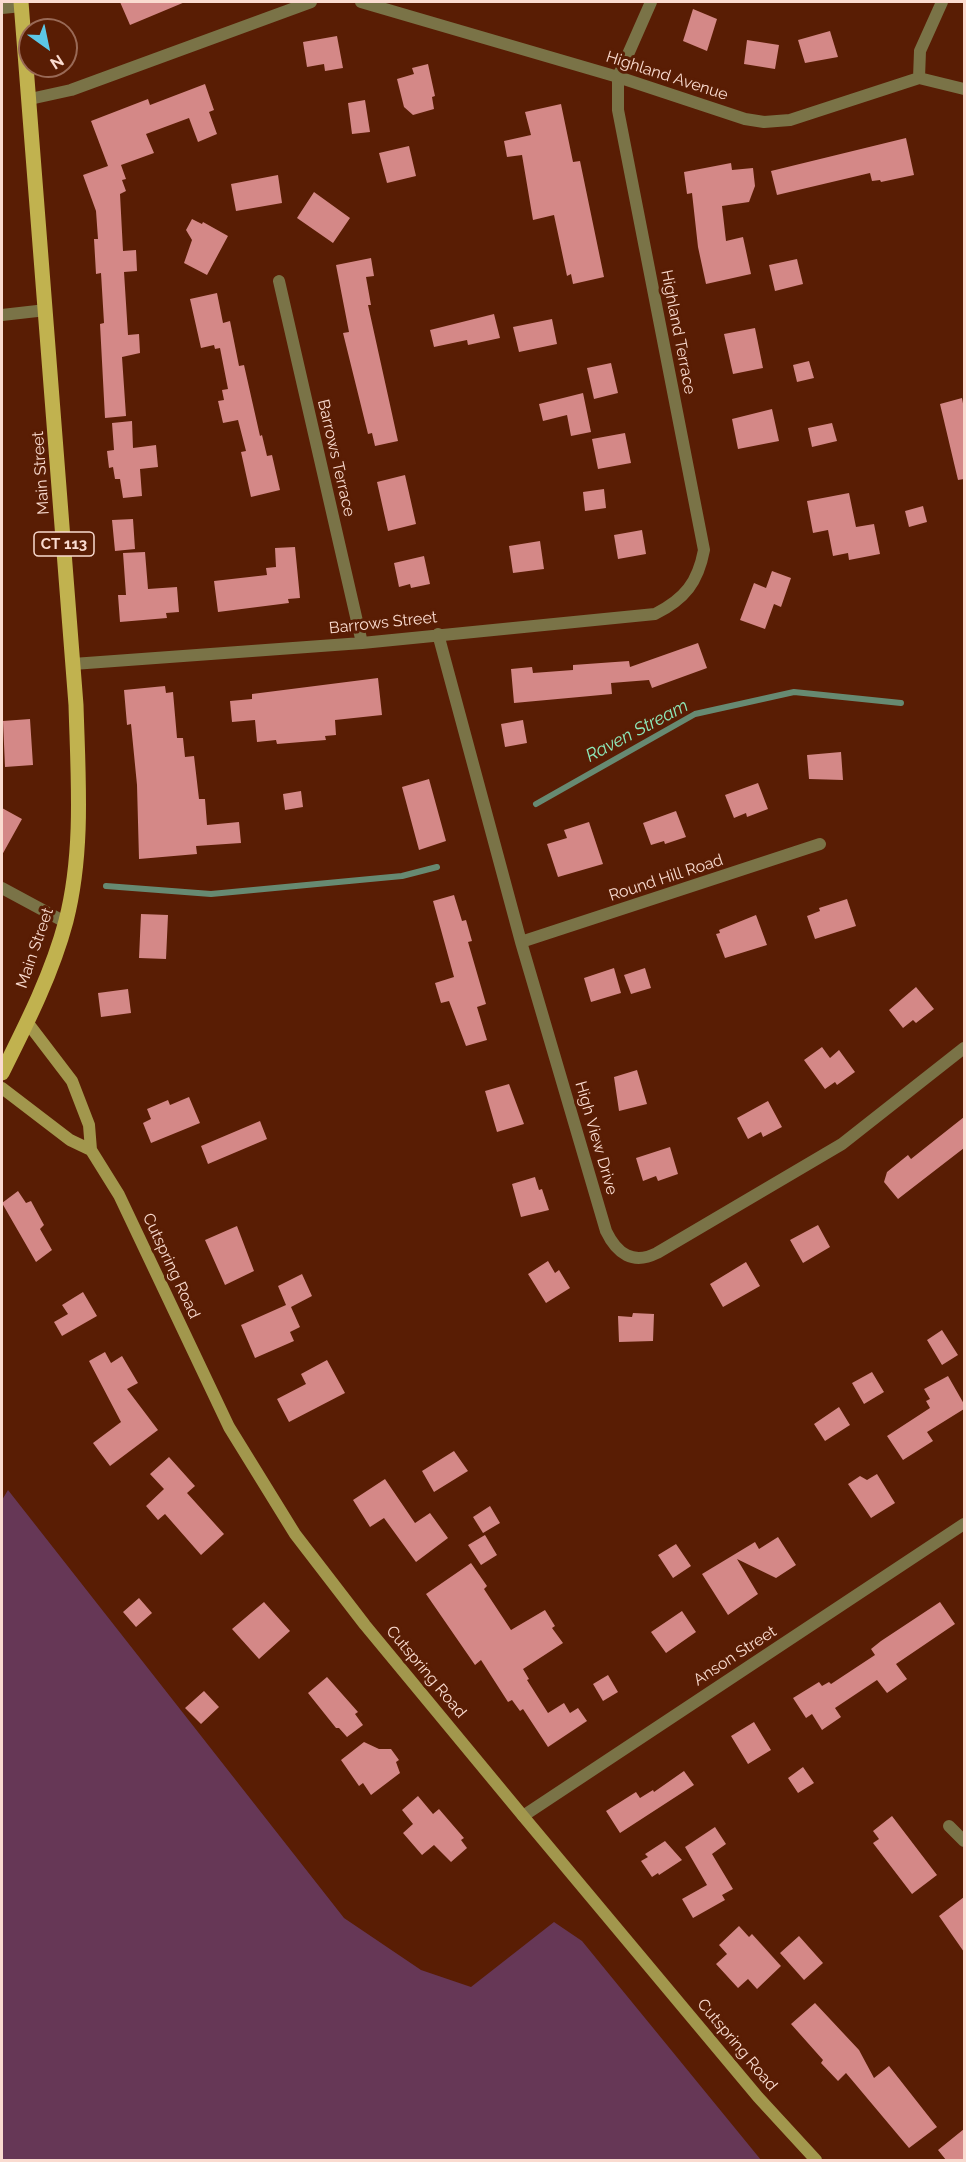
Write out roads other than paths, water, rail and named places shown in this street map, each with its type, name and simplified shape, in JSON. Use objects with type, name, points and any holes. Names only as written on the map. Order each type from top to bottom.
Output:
[{"type":"main road","name":"Main Street","points":[[2,1073],[27,1022],[65,922],[73,883],[78,810],[73,664],[22,4]]},
{"type":"street","points":[[30,99],[71,90],[311,2]]},
{"type":"street","name":"Highland Avenue","points":[[361,2],[383,4],[745,119],[765,122],[789,120],[920,78]]},
{"type":"street","points":[[618,77],[651,2]]},
{"type":"street","points":[[942,2],[920,51],[920,78],[964,89]]},
{"type":"street","points":[[2,8],[22,4]]},
{"type":"street","name":"Highland Terrace","points":[[618,77],[618,110],[704,550],[700,572],[689,590]]},
{"type":"street","name":"Barrows Terrace","points":[[279,281],[362,643]]},
{"type":"street","points":[[2,315],[46,310]]},
{"type":"street","name":"Barrows Street","points":[[73,664],[362,643],[655,614],[673,605],[689,590]]},
{"type":"street","name":"High View Drive","points":[[438,634],[521,942],[606,1231],[618,1250],[633,1258],[641,1259],[657,1253],[842,1144],[964,1048]]},
{"type":"street","name":"Round Hill Road","points":[[521,942],[820,844]]},
{"type":"street","points":[[2,888],[65,922]]},
{"type":"street","name":"Cutspring Road","points":[[27,1022],[72,1081],[89,1125],[92,1150],[119,1195],[229,1427],[278,1508],[365,1625],[758,2097],[816,2160]]},
{"type":"street","points":[[2,1088],[70,1140],[92,1150]]},
{"type":"street","name":"Anson Street","points":[[523,1816],[964,1524]]},
{"type":"street","points":[[949,1826],[964,1841]]},
{"type":"waterway","name":"Raven Stream","points":[[536,804],[695,714],[794,692],[901,703]]},
{"type":"waterway","name":"Raven Stream","points":[[106,886],[211,894],[402,876],[437,867]]}]
